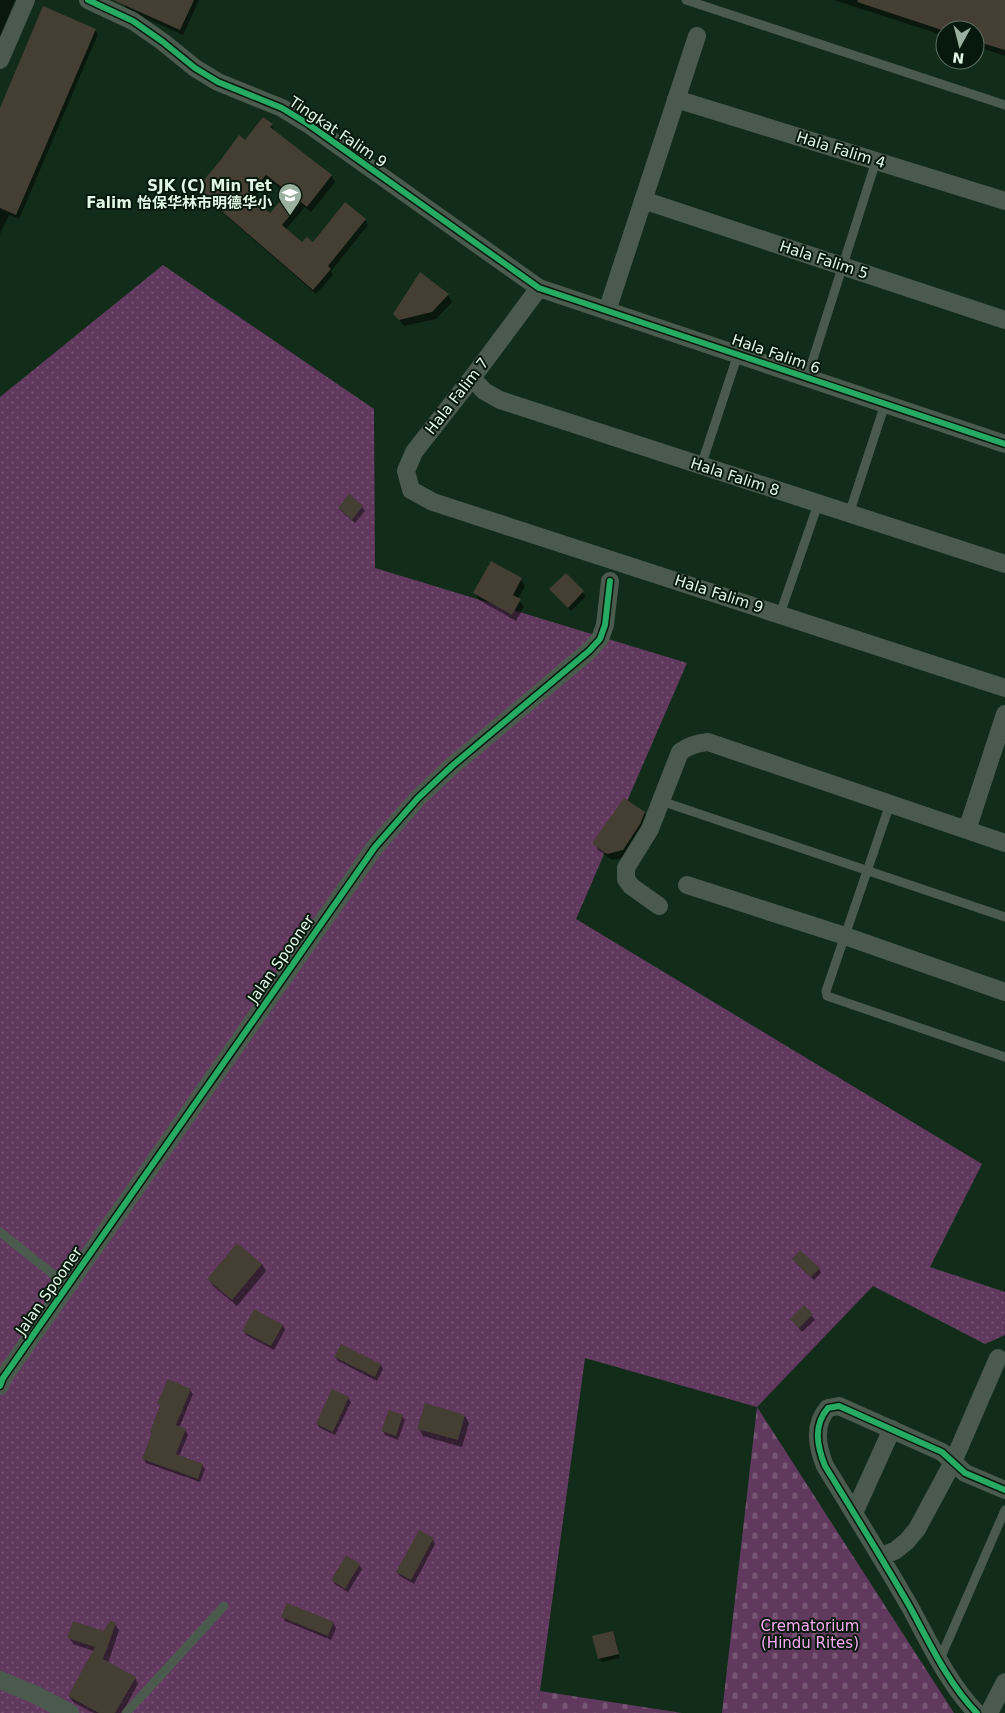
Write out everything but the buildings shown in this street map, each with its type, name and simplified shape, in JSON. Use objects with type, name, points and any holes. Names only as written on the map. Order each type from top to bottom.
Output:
[{"type":"street","points":[[0,60],[26,0]]},
{"type":"street","name":"Tingkat Falim 9","points":[[88,0],[133,22],[163,42],[195,68],[218,82],[282,108],[308,124],[539,288]]},
{"type":"street","points":[[607,311],[697,36]]},
{"type":"street","name":"Hala Falim 4","points":[[676,99],[1005,201]]},
{"type":"street","name":"Hala Falim 5","points":[[643,200],[1005,320]]},
{"type":"street","name":"Hala Falim 6","points":[[539,288],[1005,444]]},
{"type":"street","name":"Hala Falim 7","points":[[433,502],[411,490],[406,471],[414,452],[539,288]]},
{"type":"street","name":"Hala Falim 8","points":[[472,378],[484,391],[500,400],[1005,564]]},
{"type":"street","name":"Hala Falim 9","points":[[433,502],[1005,688]]},
{"type":"street","name":"Jalan Spooner","points":[[0,1386],[3,1378],[375,847],[418,798],[452,766],[589,651],[600,638],[605,625],[610,581]]},
{"type":"street","points":[[967,830],[1005,714]]},
{"type":"street","points":[[659,906],[632,886],[626,878],[626,868],[650,829],[680,752],[685,748],[708,742],[1005,843]]},
{"type":"street","points":[[687,886],[845,936],[1005,992]]},
{"type":"street","points":[[881,1557],[908,1542],[917,1529],[953,1462],[998,1358]]},
{"type":"street","points":[[977,1713],[958,1690],[826,1466],[819,1451],[817,1438],[822,1414],[828,1408],[839,1406],[942,1452],[965,1473],[1005,1490]]},
{"type":"street","points":[[854,1513],[892,1429]]},
{"type":"street","points":[[0,1680],[36,1694],[70,1713]]},
{"type":"street","points":[[989,1713],[1005,1682]]},
{"type":"lane","points":[[686,0],[1005,105]]},
{"type":"lane","points":[[807,378],[876,161]]},
{"type":"lane","points":[[701,466],[738,354]]},
{"type":"lane","points":[[849,514],[885,404]]},
{"type":"lane","points":[[780,614],[818,504]]},
{"type":"lane","points":[[661,801],[1005,917]]},
{"type":"lane","points":[[890,804],[826,991],[827,996],[1005,1057]]},
{"type":"lane","points":[[0,1232],[68,1286]]},
{"type":"lane","points":[[940,1659],[1005,1510]]},
{"type":"lane","points":[[126,1713],[224,1606]]},
{"type":"green space","points":[[163,265],[374,409],[375,568],[687,663],[576,919],[982,1164],[930,1267],[1005,1292],[1005,1335],[985,1344],[873,1286],[757,1407],[585,1358],[537,1713],[0,1713],[0,397]]},
{"type":"green space","name":"Crematorium (Hindu Rites)","points":[[757,1407],[954,1713],[722,1713]]},
{"type":"green space","points":[[540,1691],[682,1713],[537,1713]]},
{"type":"cycle path","points":[[88,0],[133,21],[195,68],[218,82],[282,108],[308,124],[539,288],[1005,444]]},
{"type":"cycle path","points":[[0,1386],[3,1378],[375,847],[418,798],[452,766],[589,651],[600,639],[605,625],[610,581]]},
{"type":"cycle path","points":[[977,1713],[957,1690],[932,1649],[900,1589],[825,1466],[818,1443],[820,1421],[828,1408],[839,1406],[942,1452],[965,1473],[1005,1490]]},
{"type":"place","name":"SJK (C) Min Tet Falim 怡保华林市明德华小","points":[[290,216]]}]
